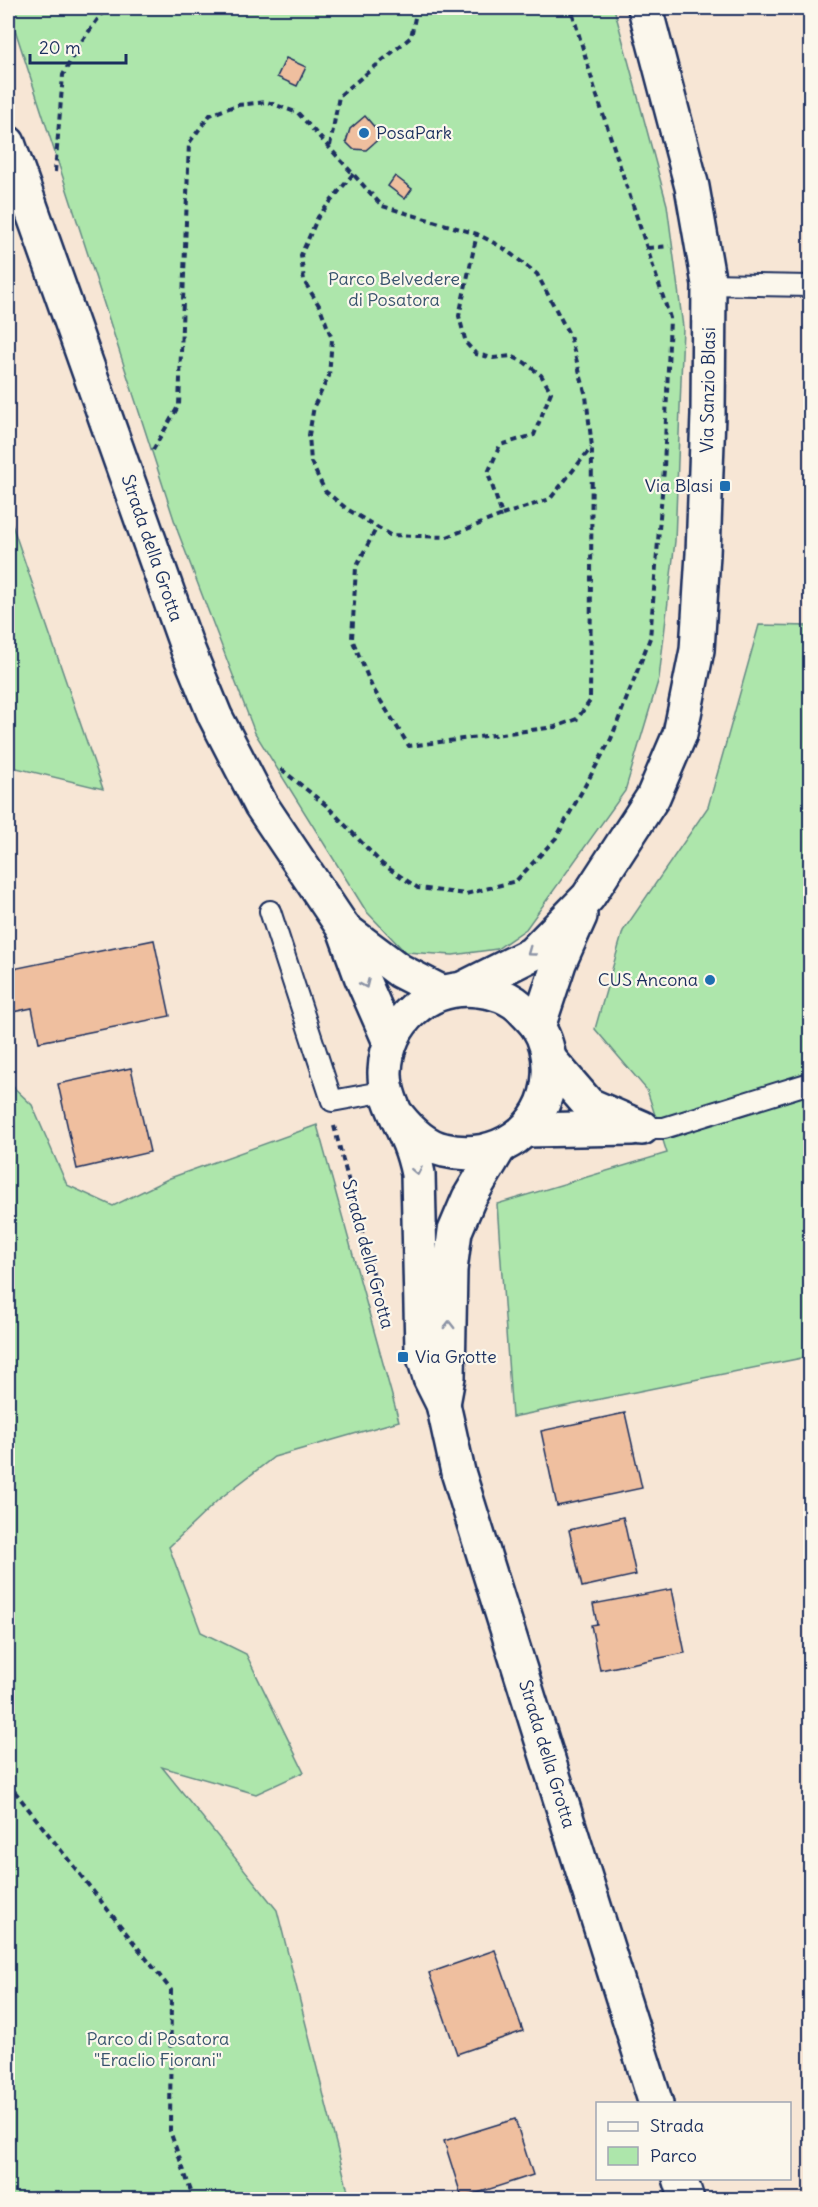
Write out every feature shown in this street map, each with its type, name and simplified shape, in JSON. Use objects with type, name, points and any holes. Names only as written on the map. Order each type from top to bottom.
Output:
[{"type":"street","name":"Via Sanzio Blasi","points":[[452,990],[532,954],[588,897],[653,797],[680,734],[697,650],[708,426],[709,284],[692,188],[645,8]]},
{"type":"street","name":"Strada della Grotta","points":[[8,143],[188,650],[215,716],[261,805],[344,930],[390,1042]]},
{"type":"street","name":"Via Sanzio Blasi","points":[[538,1027],[559,963],[588,897]]},
{"type":"street","name":"Strada della Grotta","points":[[344,930],[400,971],[452,990],[488,991],[503,996],[519,1006],[538,1027],[550,1060],[549,1087],[538,1115],[526,1130],[499,1148],[467,1154],[442,1150],[418,1137],[392,1104]]},
{"type":"street","name":"Strada della Grotta","points":[[452,990],[424,1000],[405,1016],[390,1042],[385,1074],[392,1104],[411,1147],[418,1174],[422,1350],[430,1378],[443,1404],[458,1472],[656,2102]]},
{"type":"street","name":"Strada della Grotta","points":[[550,1060],[589,1105],[642,1128]]},
{"type":"street","name":"Strada della Grotta","points":[[526,1130],[642,1128]]},
{"type":"street","name":"Strada della Grotta","points":[[443,1404],[448,1377],[450,1270],[456,1231],[469,1198],[499,1148]]},
{"type":"street","points":[[681,2180],[687,2199]]},
{"type":"lane","points":[[709,284],[810,286]]},
{"type":"lane","points":[[270,911],[332,1101],[392,1104]]},
{"type":"lane","name":"Strada della Grotta","points":[[642,1128],[664,1128],[810,1083]]},
{"type":"path","points":[[54,177],[63,75],[79,45],[106,8]]},
{"type":"path","points":[[330,147],[339,96],[411,37],[417,8]]},
{"type":"path","points":[[280,768],[327,806],[382,864],[418,888],[466,894],[516,881],[556,838],[611,739],[646,649],[650,638],[664,469],[670,318],[596,93],[571,8]]},
{"type":"path","points":[[131,487],[179,405],[189,143],[210,115],[237,105],[267,102],[298,113],[382,206],[477,234],[502,247],[537,274],[570,336],[586,396],[592,447],[590,701],[577,719],[555,728],[409,746],[372,687],[352,639],[356,567],[377,527]]},
{"type":"path","points":[[353,174],[318,217],[301,255],[304,281],[320,307],[332,339],[329,376],[314,406],[309,435],[311,462],[325,491],[347,509],[390,536],[447,537],[550,499],[592,447]]},
{"type":"path","points":[[477,234],[459,316],[466,343],[476,354],[493,358],[511,356],[524,362],[541,375],[551,392],[534,435],[500,445],[488,473],[502,515]]},
{"type":"path","name":"Strada della Grotta","points":[[332,1101],[334,1126],[388,1330]]},
{"type":"path","points":[[8,1783],[171,1990],[170,2132],[194,2199]]},
{"type":"green space","name":"Parco Belvedere di Posatora","points":[[8,8],[614,8],[667,205],[683,327],[675,541],[659,678],[625,791],[526,929],[497,949],[453,955],[405,952],[366,911],[255,733],[178,532]]},
{"type":"green space","points":[[8,513],[103,789],[8,766]]},
{"type":"green space","name":"CUS Ancona","points":[[759,625],[810,626],[810,1370],[807,1357],[512,1417],[497,1204],[667,1153],[647,1090],[595,1029],[623,931],[708,807]]},
{"type":"green space","name":"Parco di Posatora \"Eraclio Fiorani\"","points":[[8,1082],[32,1105],[67,1185],[113,1206],[170,1178],[317,1125],[399,1421],[274,1457],[218,1500],[169,1547],[201,1632],[246,1654],[304,1772],[256,1794],[162,1767],[277,1910],[350,2199],[8,2199]]},
{"type":"building","points":[[286,58],[306,67],[297,86],[277,77]]},
{"type":"building","name":"PosaPark","points":[[365,116],[382,136],[366,150],[353,149],[346,142],[350,129]]},
{"type":"building","points":[[395,176],[412,189],[405,199],[388,186]]},
{"type":"building","points":[[154,940],[170,1016],[39,1042],[32,1008],[8,1013],[8,970]]},
{"type":"building","points":[[131,1068],[150,1152],[77,1169],[58,1084]]},
{"type":"building","points":[[625,1413],[642,1488],[557,1506],[541,1431]]},
{"type":"building","points":[[623,1517],[636,1575],[582,1587],[569,1530]]},
{"type":"building","points":[[672,1589],[685,1653],[600,1670],[591,1625],[597,1624],[593,1604]]},
{"type":"building","points":[[495,1950],[523,2031],[457,2054],[429,1973]]},
{"type":"building","points":[[515,2119],[533,2175],[462,2198],[444,2141]]},
{"type":"place","name":"PosaPark","points":[[364,133]]},
{"type":"place","name":"Via Blasi","points":[[725,486]]},
{"type":"place","name":"CUS Ancona","points":[[710,980]]},
{"type":"place","name":"Via Grotte","points":[[403,1357]]}]
